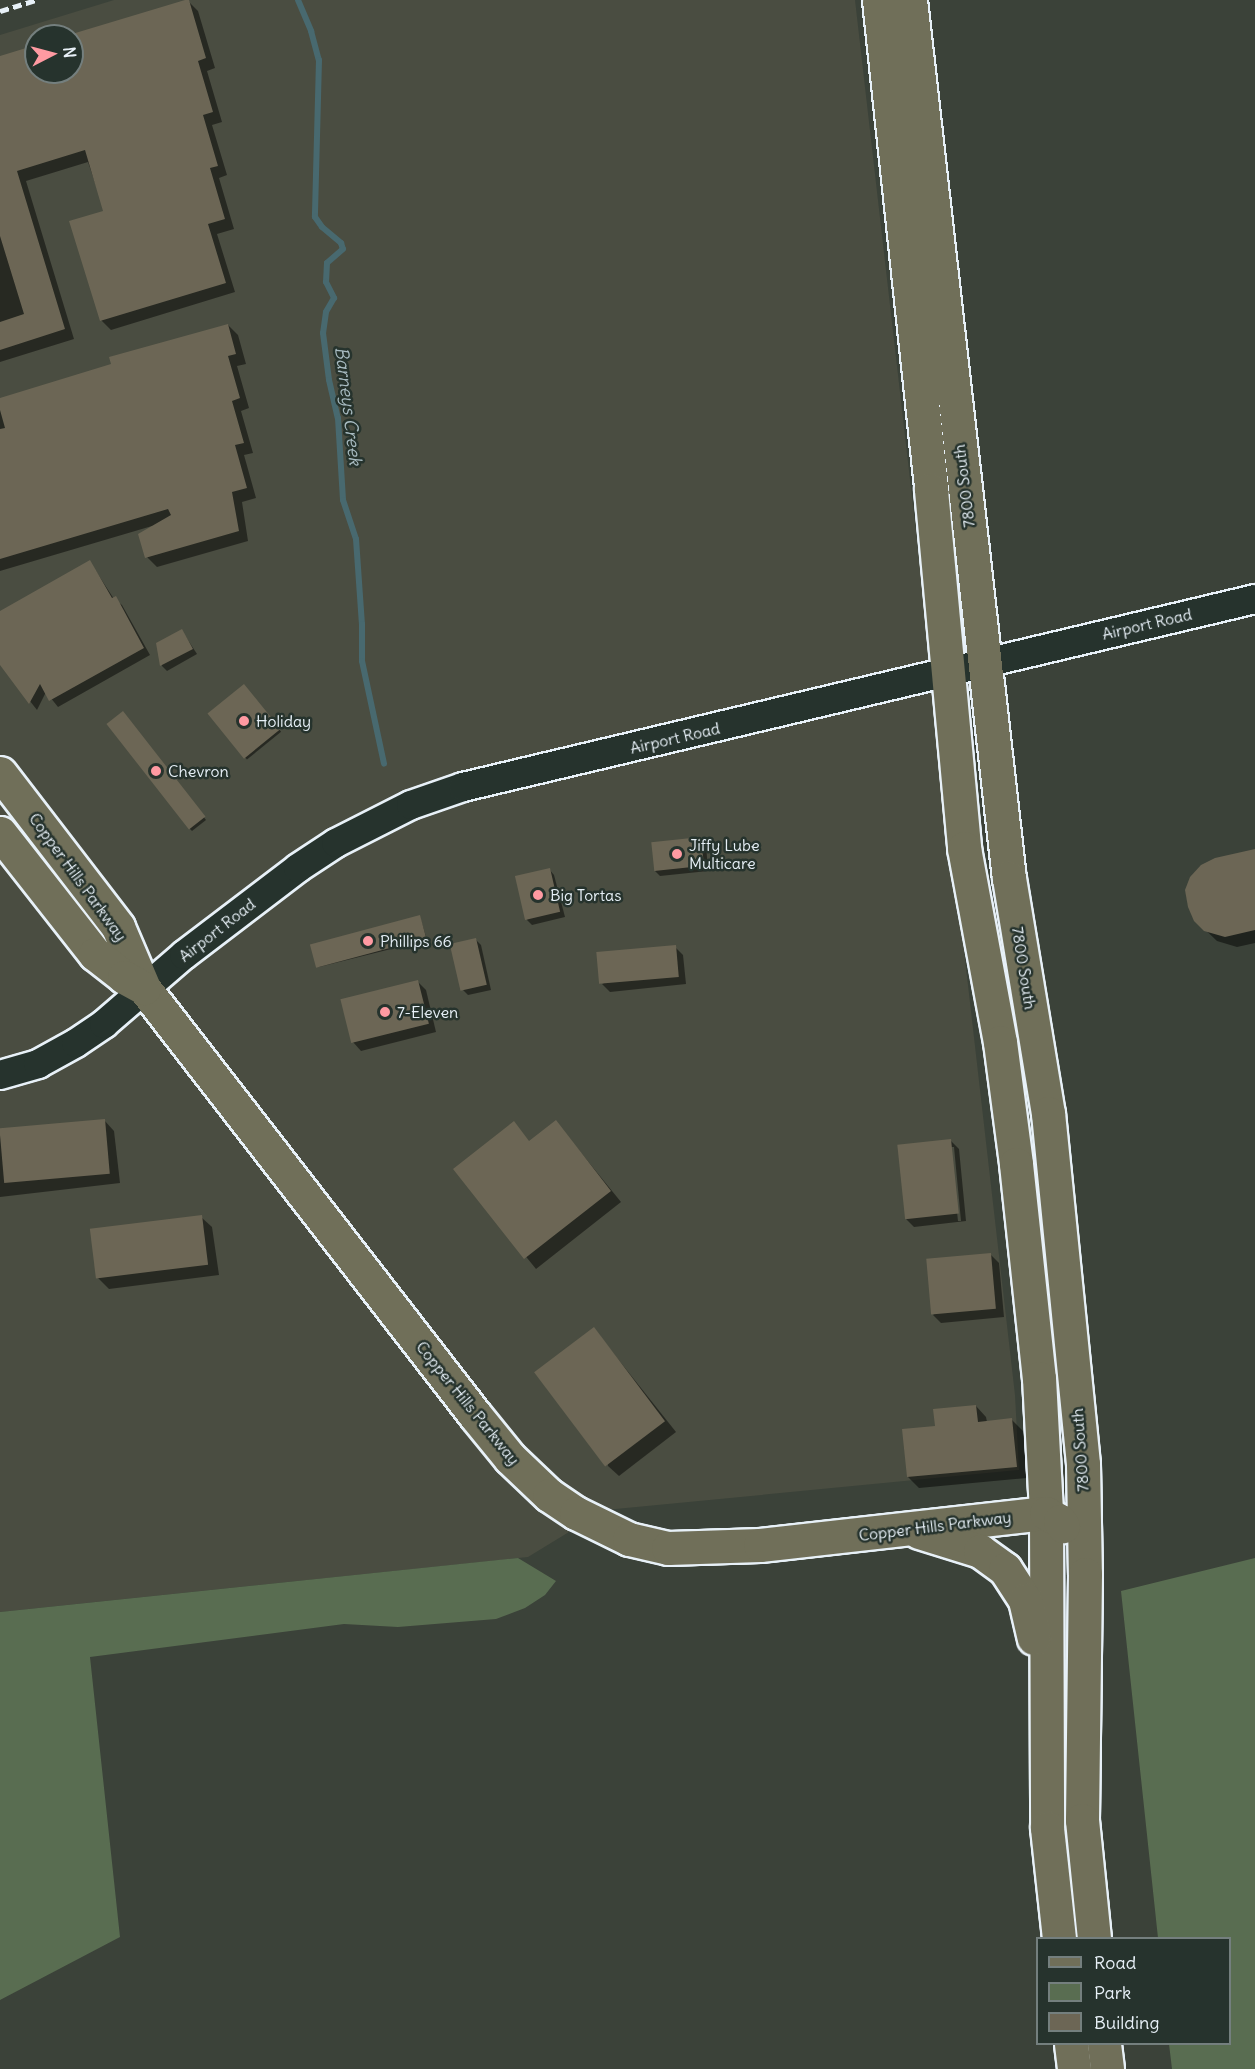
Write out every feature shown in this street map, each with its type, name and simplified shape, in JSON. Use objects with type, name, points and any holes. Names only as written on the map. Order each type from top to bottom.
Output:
[{"type":"main road","name":"7800 South","points":[[879,0],[949,672],[964,848],[1000,1042],[1016,1164],[1039,1378],[1046,1513],[1047,1828],[1059,1937]]},
{"type":"main road","name":"7800 South","points":[[910,0],[1009,878],[1048,1113],[1083,1464],[1085,1574],[1082,1820],[1094,1937]]},
{"type":"main road","name":"Copper Hills Parkway","points":[[0,773],[118,927],[144,988],[475,1415],[510,1458],[549,1495],[576,1513],[629,1539],[668,1548],[750,1545],[1046,1513]]},
{"type":"main road","name":"Copper Hills Parkway","points":[[0,833],[86,944],[110,967],[144,988]]},
{"type":"main road","points":[[1046,1513],[1060,1521],[1066,1536],[1068,1627],[1082,1746]]},
{"type":"main road","points":[[912,1529],[980,1551],[1005,1569],[1025,1599],[1046,1683]]},
{"type":"main road","points":[[1071,2045],[1074,2069]]},
{"type":"main road","points":[[1104,2045],[1107,2069]]},
{"type":"street","name":"Airport Road","points":[[0,1075],[53,1057],[104,1024],[144,988],[310,860],[362,828],[411,805],[463,787],[1255,598]]},
{"type":"shaded area","points":[[114,0],[855,0],[1015,1395],[1019,1470],[605,1510],[528,1557],[0,1612],[0,35],[24,28],[24,84],[84,84],[84,24],[36,24]]},
{"type":"green space","points":[[518,1558],[556,1581],[545,1595],[525,1608],[496,1619],[398,1627],[344,1624],[90,1657],[120,1937],[0,2000],[0,1612]]},
{"type":"green space","points":[[1255,1558],[1255,2069],[1172,2069],[1169,2045],[1231,2045],[1231,1937],[1158,1937],[1121,1591]]},
{"type":"building","points":[[189,0],[206,58],[198,61],[213,112],[203,115],[218,166],[210,168],[225,219],[208,224],[226,283],[100,321],[69,221],[103,211],[85,150],[17,171],[65,329],[0,350],[0,322],[24,314],[0,236],[0,56],[24,49],[24,84],[84,84],[84,30]]},
{"type":"building","points":[[228,324],[236,354],[228,356],[240,398],[232,401],[244,443],[235,445],[247,488],[232,492],[239,531],[145,558],[138,534],[171,515],[168,509],[0,559],[0,429],[5,428],[0,410],[0,398],[111,364],[109,357]]},
{"type":"building","points":[[90,560],[112,598],[116,596],[144,648],[49,701],[40,684],[29,704],[0,665],[0,611]]},
{"type":"building","points":[[182,629],[193,649],[160,666],[156,643]]},
{"type":"building","name":"Holiday","points":[[244,684],[281,729],[244,759],[207,714]]},
{"type":"building","name":"Chevron","points":[[123,711],[205,817],[189,830],[106,724]]},
{"type":"building","name":"Jiffy Lube Multicare","points":[[701,837],[704,866],[654,871],[651,842]]},
{"type":"building","points":[[1255,849],[1255,930],[1225,937],[1204,931],[1194,921],[1188,907],[1185,890],[1190,877],[1201,865],[1215,858]]},
{"type":"building","points":[[550,868],[560,912],[525,920],[515,876]]},
{"type":"building","name":"Phillips 66","points":[[420,915],[426,938],[316,968],[310,945]]},
{"type":"building","points":[[476,938],[487,985],[460,991],[450,944]]},
{"type":"building","points":[[676,945],[679,977],[599,984],[596,952]]},
{"type":"building","name":"7-Eleven","points":[[418,980],[429,1024],[351,1043],[340,999]]},
{"type":"building","points":[[105,1119],[110,1174],[4,1183],[0,1128]]},
{"type":"building","points":[[556,1120],[611,1191],[524,1259],[453,1169],[514,1121],[529,1141]]},
{"type":"building","points":[[951,1139],[959,1214],[905,1219],[897,1145]]},
{"type":"building","points":[[202,1215],[208,1265],[96,1278],[90,1229]]},
{"type":"building","points":[[991,1253],[996,1309],[931,1314],[926,1259]]},
{"type":"building","points":[[594,1327],[665,1421],[605,1466],[534,1372]]},
{"type":"building","points":[[976,1405],[978,1422],[1012,1418],[1017,1467],[907,1477],[902,1429],[935,1426],[933,1409]]},
{"type":"waterway","name":"Barneys Creek","points":[[298,0],[311,31],[319,60],[315,217],[322,227],[341,243],[343,249],[327,263],[326,282],[334,298],[326,312],[323,333],[329,380],[338,418],[343,500],[356,539],[362,624],[362,661],[384,764]]},
{"type":"railway","points":[[0,11],[35,0]]},
{"type":"place","name":"Holiday","points":[[244,721]]},
{"type":"place","name":"Chevron","points":[[156,771]]},
{"type":"place","name":"Jiffy Lube Multicare","points":[[677,854]]},
{"type":"place","name":"Big Tortas","points":[[538,895]]},
{"type":"place","name":"Phillips 66","points":[[368,941]]},
{"type":"place","name":"7-Eleven","points":[[385,1012]]}]
